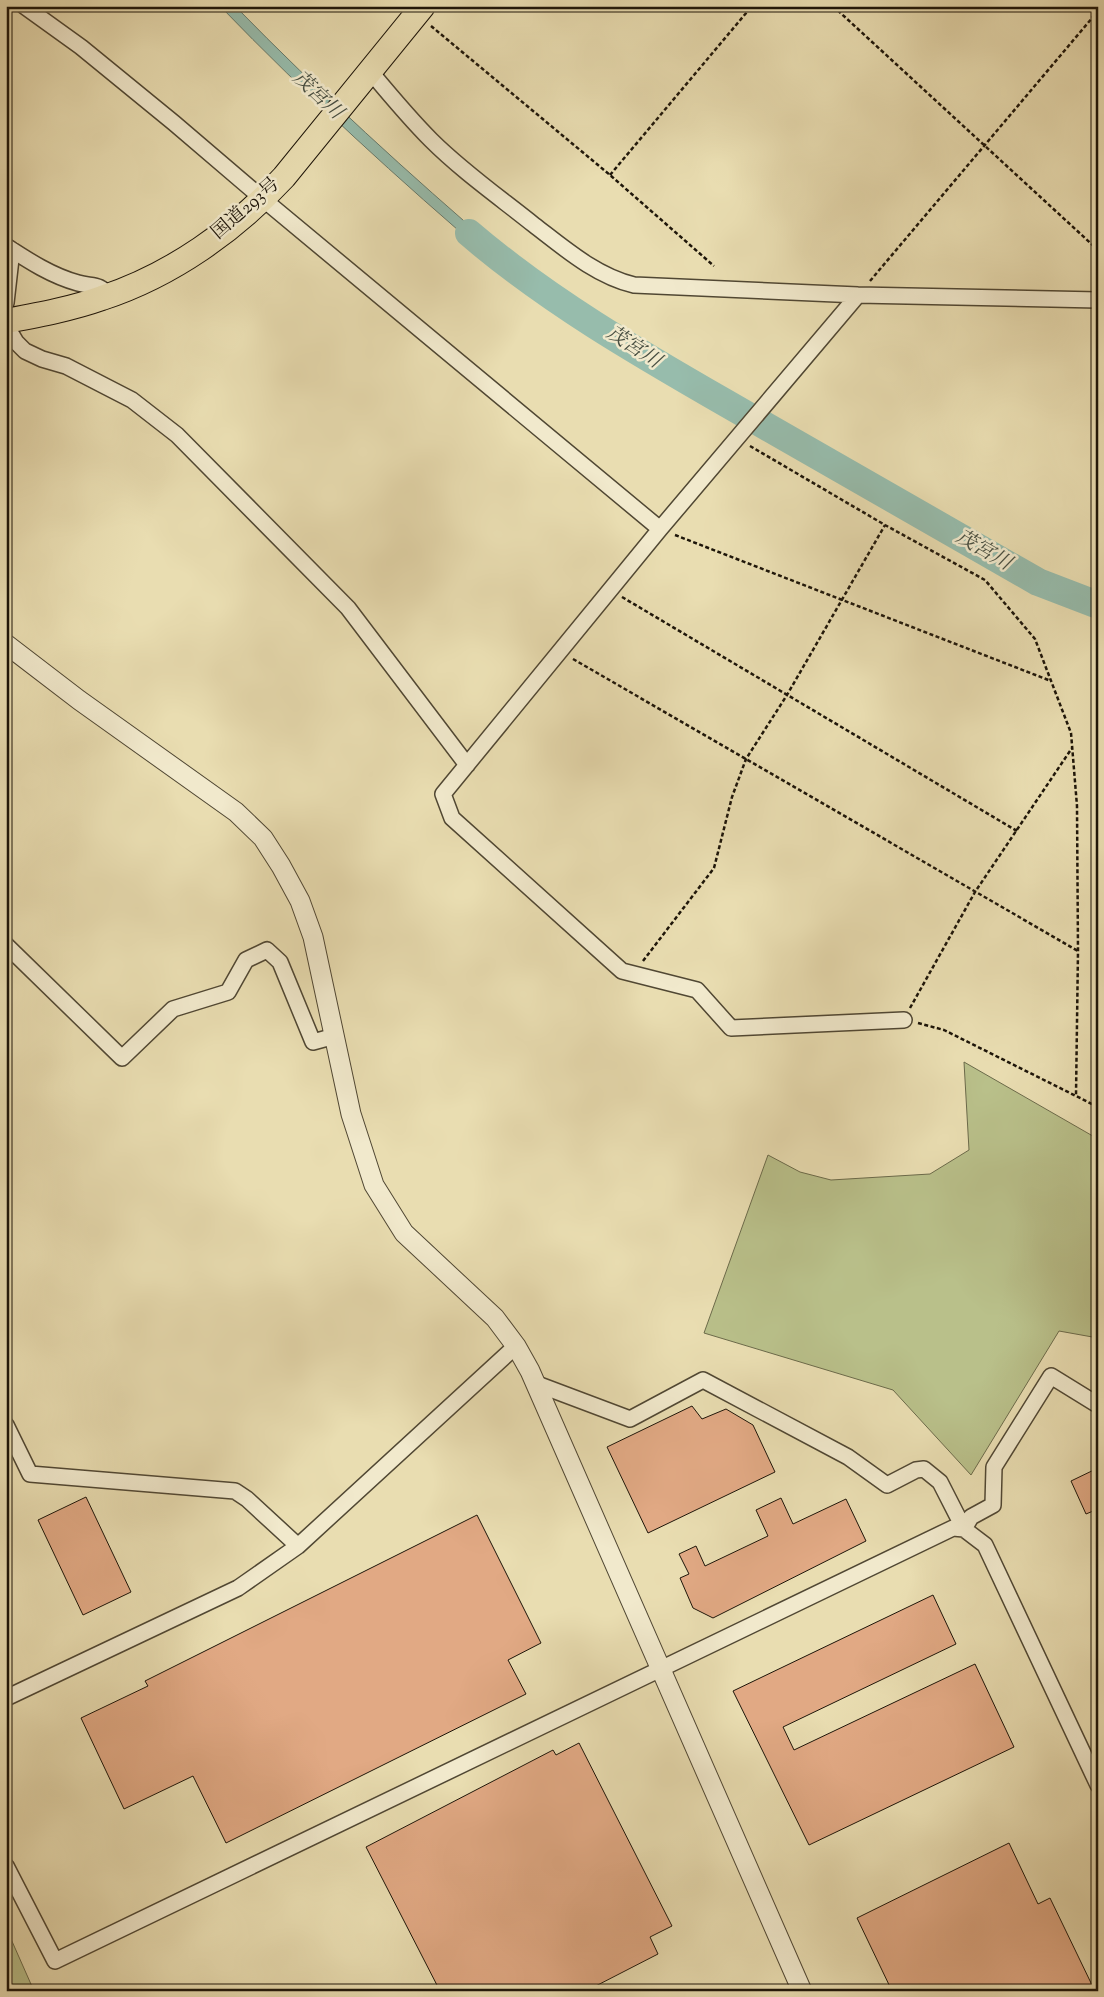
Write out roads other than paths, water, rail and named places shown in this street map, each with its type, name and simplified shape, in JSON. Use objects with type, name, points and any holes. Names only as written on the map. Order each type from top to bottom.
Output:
[{"type":"highway","name":"国道293号","points":[[6,323],[98,299],[147,279],[187,257],[221,234],[263,199],[302,156],[420,10]]},
{"type":"street","points":[[24,6],[95,59],[174,123],[660,529]]},
{"type":"street","points":[[365,77],[396,103],[432,141],[466,172],[566,249],[617,281],[634,286],[858,295],[1098,300]]},
{"type":"street","points":[[6,303],[9,248],[50,274],[82,284],[97,286],[98,299]]},
{"type":"street","points":[[858,295],[660,529],[443,794],[452,818],[622,971],[697,990],[731,1028],[904,1020]]},
{"type":"street","points":[[6,323],[16,342],[25,351],[42,359],[66,366],[132,400],[177,435],[348,608],[466,764]]},
{"type":"street","points":[[6,644],[79,700],[236,812],[263,838],[281,866],[300,901],[313,937],[352,1114],[374,1185],[404,1233],[495,1318],[516,1346],[537,1384],[802,1991]]},
{"type":"street","points":[[6,945],[122,1058],[173,1009],[228,992],[246,960],[268,950],[280,962],[313,1042],[335,1036]]},
{"type":"street","points":[[6,1698],[238,1588],[298,1546],[516,1346]]},
{"type":"street","points":[[964,1529],[970,1517],[993,1505],[994,1467],[1051,1376],[1098,1405]]},
{"type":"street","points":[[537,1384],[630,1419],[703,1380],[848,1457],[887,1485],[916,1470],[924,1469],[940,1482],[964,1529],[985,1544],[1098,1785]]},
{"type":"street","points":[[6,1425],[30,1474],[236,1491],[298,1546]]},
{"type":"street","points":[[6,1866],[54,1961],[953,1528],[964,1529]]},
{"type":"water","points":[[220,6],[235,6],[365,132],[501,253],[494,261],[354,137]]},
{"type":"waterway","name":"茂宮川","points":[[469,233],[535,285],[570,309],[677,375],[1038,582],[1098,605]]}]
